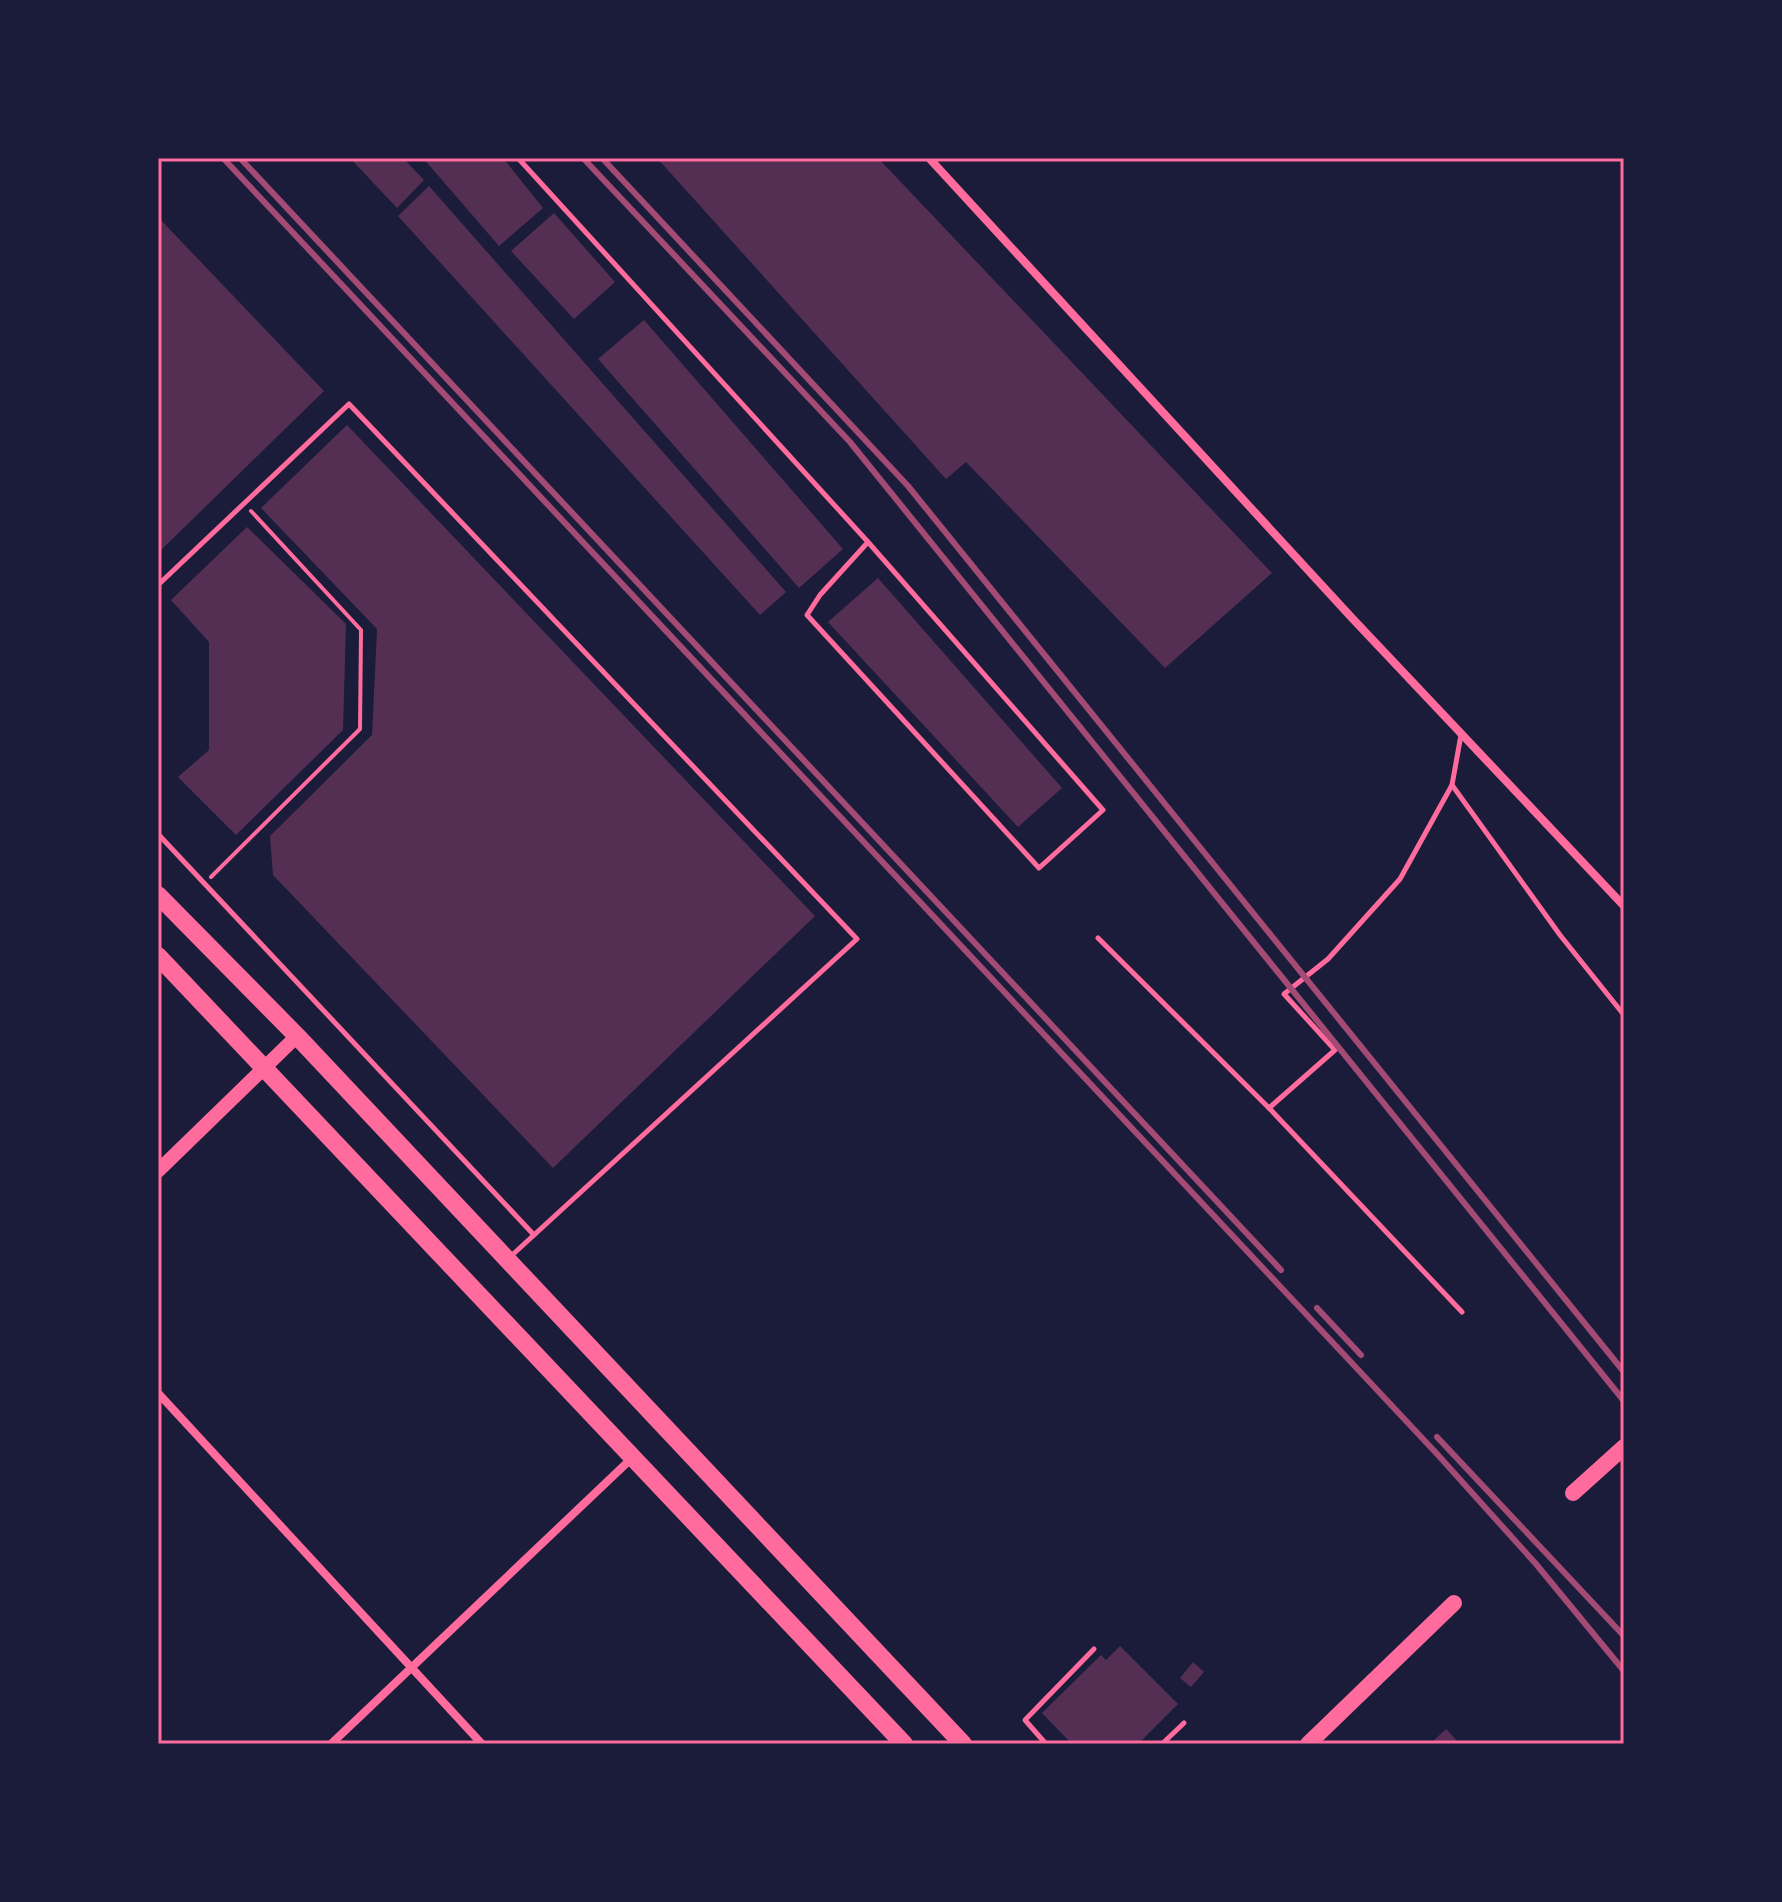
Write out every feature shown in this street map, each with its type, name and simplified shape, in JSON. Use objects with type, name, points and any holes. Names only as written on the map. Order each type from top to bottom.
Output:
[{"type":"highway","points":[[158,895],[297,1036],[963,1744]]},
{"type":"highway","points":[[158,956],[904,1744]]},
{"type":"main road","points":[[1573,1493],[1624,1447]]},
{"type":"main road","points":[[1308,1744],[1454,1603]]},
{"type":"street","points":[[929,158],[1624,906]]},
{"type":"street","points":[[158,1171],[297,1036]]},
{"type":"street","points":[[158,1393],[482,1744]]},
{"type":"street","points":[[331,1744],[633,1458]]},
{"type":"lane","points":[[518,158],[868,542],[1103,810],[1039,868],[807,615],[820,595],[868,542]]},
{"type":"lane","points":[[158,585],[349,404],[857,939],[507,1259]]},
{"type":"lane","points":[[1269,1108],[1335,1050],[1284,994],[1328,959],[1400,879],[1452,785],[1461,734]]},
{"type":"lane","points":[[1452,785],[1560,935],[1624,1015]]},
{"type":"lane","points":[[158,834],[534,1235]]},
{"type":"lane","points":[[1098,938],[1269,1108],[1462,1312]]},
{"type":"lane","points":[[1046,1744],[1025,1720],[1094,1649]]},
{"type":"lane","points":[[1162,1744],[1184,1723]]},
{"type":"path","points":[[204,883],[360,729],[361,630],[244,503]]},
{"type":"building","points":[[350,158],[403,158],[424,180],[397,208]]},
{"type":"building","points":[[423,158],[503,158],[543,208],[499,246]]},
{"type":"building","points":[[657,158],[878,158],[1272,573],[1165,668],[966,462],[946,479]]},
{"type":"building","points":[[429,186],[786,592],[760,615],[398,216]]},
{"type":"building","points":[[554,213],[615,282],[574,319],[511,251]]},
{"type":"building","points":[[158,217],[324,391],[158,553]]},
{"type":"building","points":[[644,320],[843,549],[799,588],[598,359]]},
{"type":"building","points":[[347,425],[815,916],[553,1168],[273,875],[270,836],[372,735],[377,629],[261,508]]},
{"type":"building","points":[[247,527],[346,624],[343,730],[236,835],[178,777],[209,750],[209,642],[171,600]]},
{"type":"building","points":[[878,578],[1062,788],[1018,827],[828,622]]},
{"type":"building","points":[[1120,1646],[1178,1704],[1138,1744],[1072,1744],[1042,1713],[1101,1655],[1106,1660]]},
{"type":"building","points":[[1193,1662],[1204,1672],[1191,1687],[1180,1678]]},
{"type":"building","points":[[1446,1729],[1460,1744],[1430,1744]]},
{"type":"railway","points":[[223,158],[1438,1455],[1536,1564],[1624,1671]]},
{"type":"railway","points":[[240,158],[1281,1270]]},
{"type":"railway","points":[[583,158],[850,442],[1624,1401]]},
{"type":"railway","points":[[602,158],[908,486],[1624,1372]]},
{"type":"railway","points":[[1317,1308],[1361,1355]]},
{"type":"railway","points":[[1437,1437],[1624,1636]]}]
